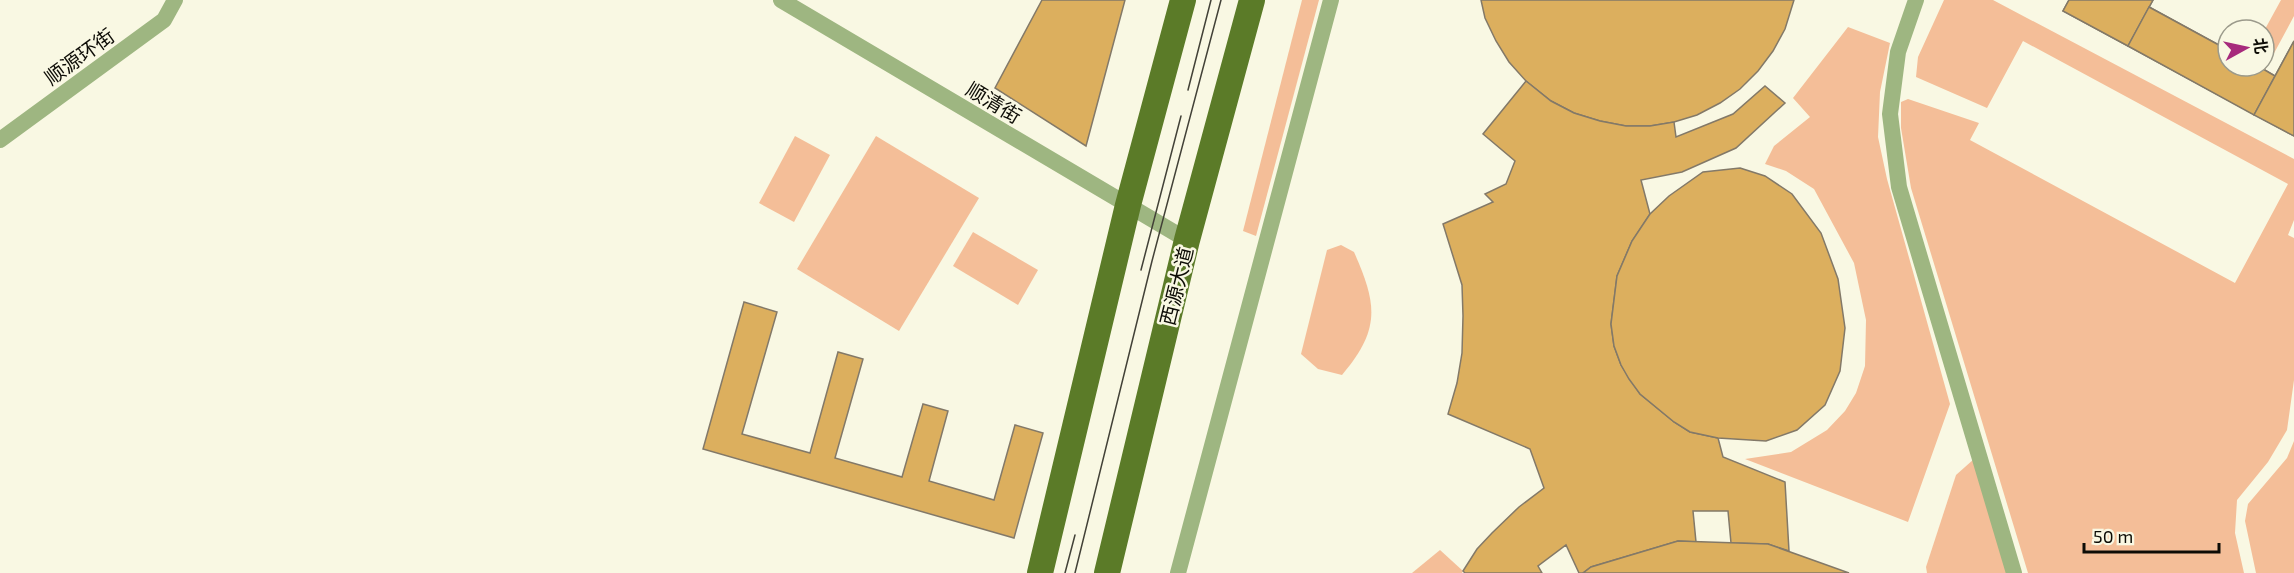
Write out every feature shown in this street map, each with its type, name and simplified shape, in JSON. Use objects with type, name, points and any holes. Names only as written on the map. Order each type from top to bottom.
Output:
[{"type":"main road","points":[[1040,573],[1128,205],[1183,0]]},
{"type":"main road","name":"西源大道","points":[[1107,573],[1187,240],[1252,0]]},
{"type":"street","name":"顺源环街","points":[[0,140],[164,20],[175,0]]},
{"type":"street","name":"顺清街","points":[[781,0],[1187,240]]},
{"type":"street","points":[[1178,573],[1331,0]]},
{"type":"street","points":[[1916,0],[1898,52],[1890,114],[1899,188],[2014,573]]},
{"type":"shaded area","points":[[1302,0],[1319,0],[1256,236],[1243,231]]},
{"type":"shaded area","points":[[1944,0],[1993,0],[2294,159],[2294,220],[2288,235],[2294,238],[2294,380],[2287,430],[2268,462],[2237,500],[2235,533],[2244,573],[2028,573],[1911,188],[1901,128],[1901,102],[1908,99],[1979,123],[1970,140],[2235,283],[2288,184],[2023,41],[1987,108],[1916,77],[1918,57]]},
{"type":"shaded area","points":[[2281,0],[2294,0],[2294,16],[2276,50],[2276,18],[2271,18]]},
{"type":"shaded area","points":[[1848,27],[1890,43],[1880,92],[1878,137],[1887,179],[1950,404],[1908,522],[1745,459],[1791,452],[1827,430],[1845,411],[1856,393],[1865,366],[1866,320],[1854,263],[1814,189],[1786,171],[1765,164],[1774,146],[1810,117],[1793,98]]},
{"type":"shaded area","points":[[795,136],[830,155],[794,222],[759,203]]},
{"type":"shaded area","points":[[876,136],[979,198],[899,331],[797,269]]},
{"type":"shaded area","points":[[973,232],[1038,270],[1018,305],[953,266]]},
{"type":"shaded area","points":[[1341,245],[1354,252],[1371,302],[1369,330],[1364,344],[1342,375],[1318,369],[1301,354],[1327,250]]},
{"type":"shaded area","points":[[2294,441],[2294,573],[2256,573],[2245,521],[2248,504],[2287,458]]},
{"type":"shaded area","points":[[1974,459],[2007,573],[1927,573],[1926,567],[1956,475]]},
{"type":"shaded area","points":[[1440,550],[1463,571],[1462,573],[1412,573]]},
{"type":"building","points":[[1042,0],[1125,0],[1086,146],[995,88]]},
{"type":"building","points":[[1481,0],[1794,0],[1785,29],[1773,51],[1740,89],[1697,115],[1650,126],[1626,126],[1574,113],[1551,101],[1526,81],[1509,62],[1496,41],[1485,18]]},
{"type":"building","points":[[2069,0],[2153,0],[2149,7],[2216,43],[2216,78],[2276,78],[2294,41],[2294,136],[2063,11]]},
{"type":"building","points":[[2069,0],[2153,0],[2128,46],[2063,11]]},
{"type":"building","points":[[2149,7],[2216,43],[2216,78],[2274,78],[2254,115],[2128,46]]},
{"type":"building","points":[[2294,41],[2294,136],[2254,115]]},
{"type":"building","points":[[1526,81],[1551,101],[1574,113],[1600,121],[1626,126],[1650,126],[1674,122],[1676,137],[1733,114],[1765,86],[1785,103],[1736,148],[1682,172],[1641,180],[1650,214],[1632,241],[1617,276],[1611,324],[1614,346],[1621,365],[1640,394],[1690,432],[1718,438],[1723,457],[1785,482],[1789,551],[1768,544],[1731,543],[1728,511],[1693,511],[1696,542],[1678,541],[1591,567],[1583,573],[1579,573],[1566,545],[1538,566],[1542,573],[1465,573],[1463,571],[1477,549],[1492,533],[1519,507],[1544,488],[1530,449],[1448,414],[1457,383],[1462,353],[1463,316],[1462,285],[1443,224],[1493,202],[1485,194],[1506,184],[1515,161],[1483,134]]},
{"type":"building","points":[[1740,168],[1765,176],[1792,194],[1821,233],[1838,279],[1845,328],[1840,371],[1825,405],[1797,430],[1766,441],[1718,438],[1690,432],[1674,422],[1640,394],[1629,379],[1614,346],[1611,324],[1617,276],[1632,241],[1650,214],[1669,196],[1703,172]]},
{"type":"building","points":[[744,302],[777,312],[742,434],[810,453],[838,352],[863,359],[835,458],[902,477],[923,404],[948,411],[929,481],[994,500],[1015,425],[1043,433],[1014,538],[703,449]]},
{"type":"building","points":[[1678,541],[1768,544],[1849,573],[1583,573],[1591,567]]},
{"type":"tram line","points":[[1188,90],[1211,0]]},
{"type":"tram line","points":[[1075,573],[1152,261],[1221,0]]},
{"type":"tram line","points":[[1141,270],[1181,116]]},
{"type":"tram line","points":[[1065,573],[1075,535]]}]
